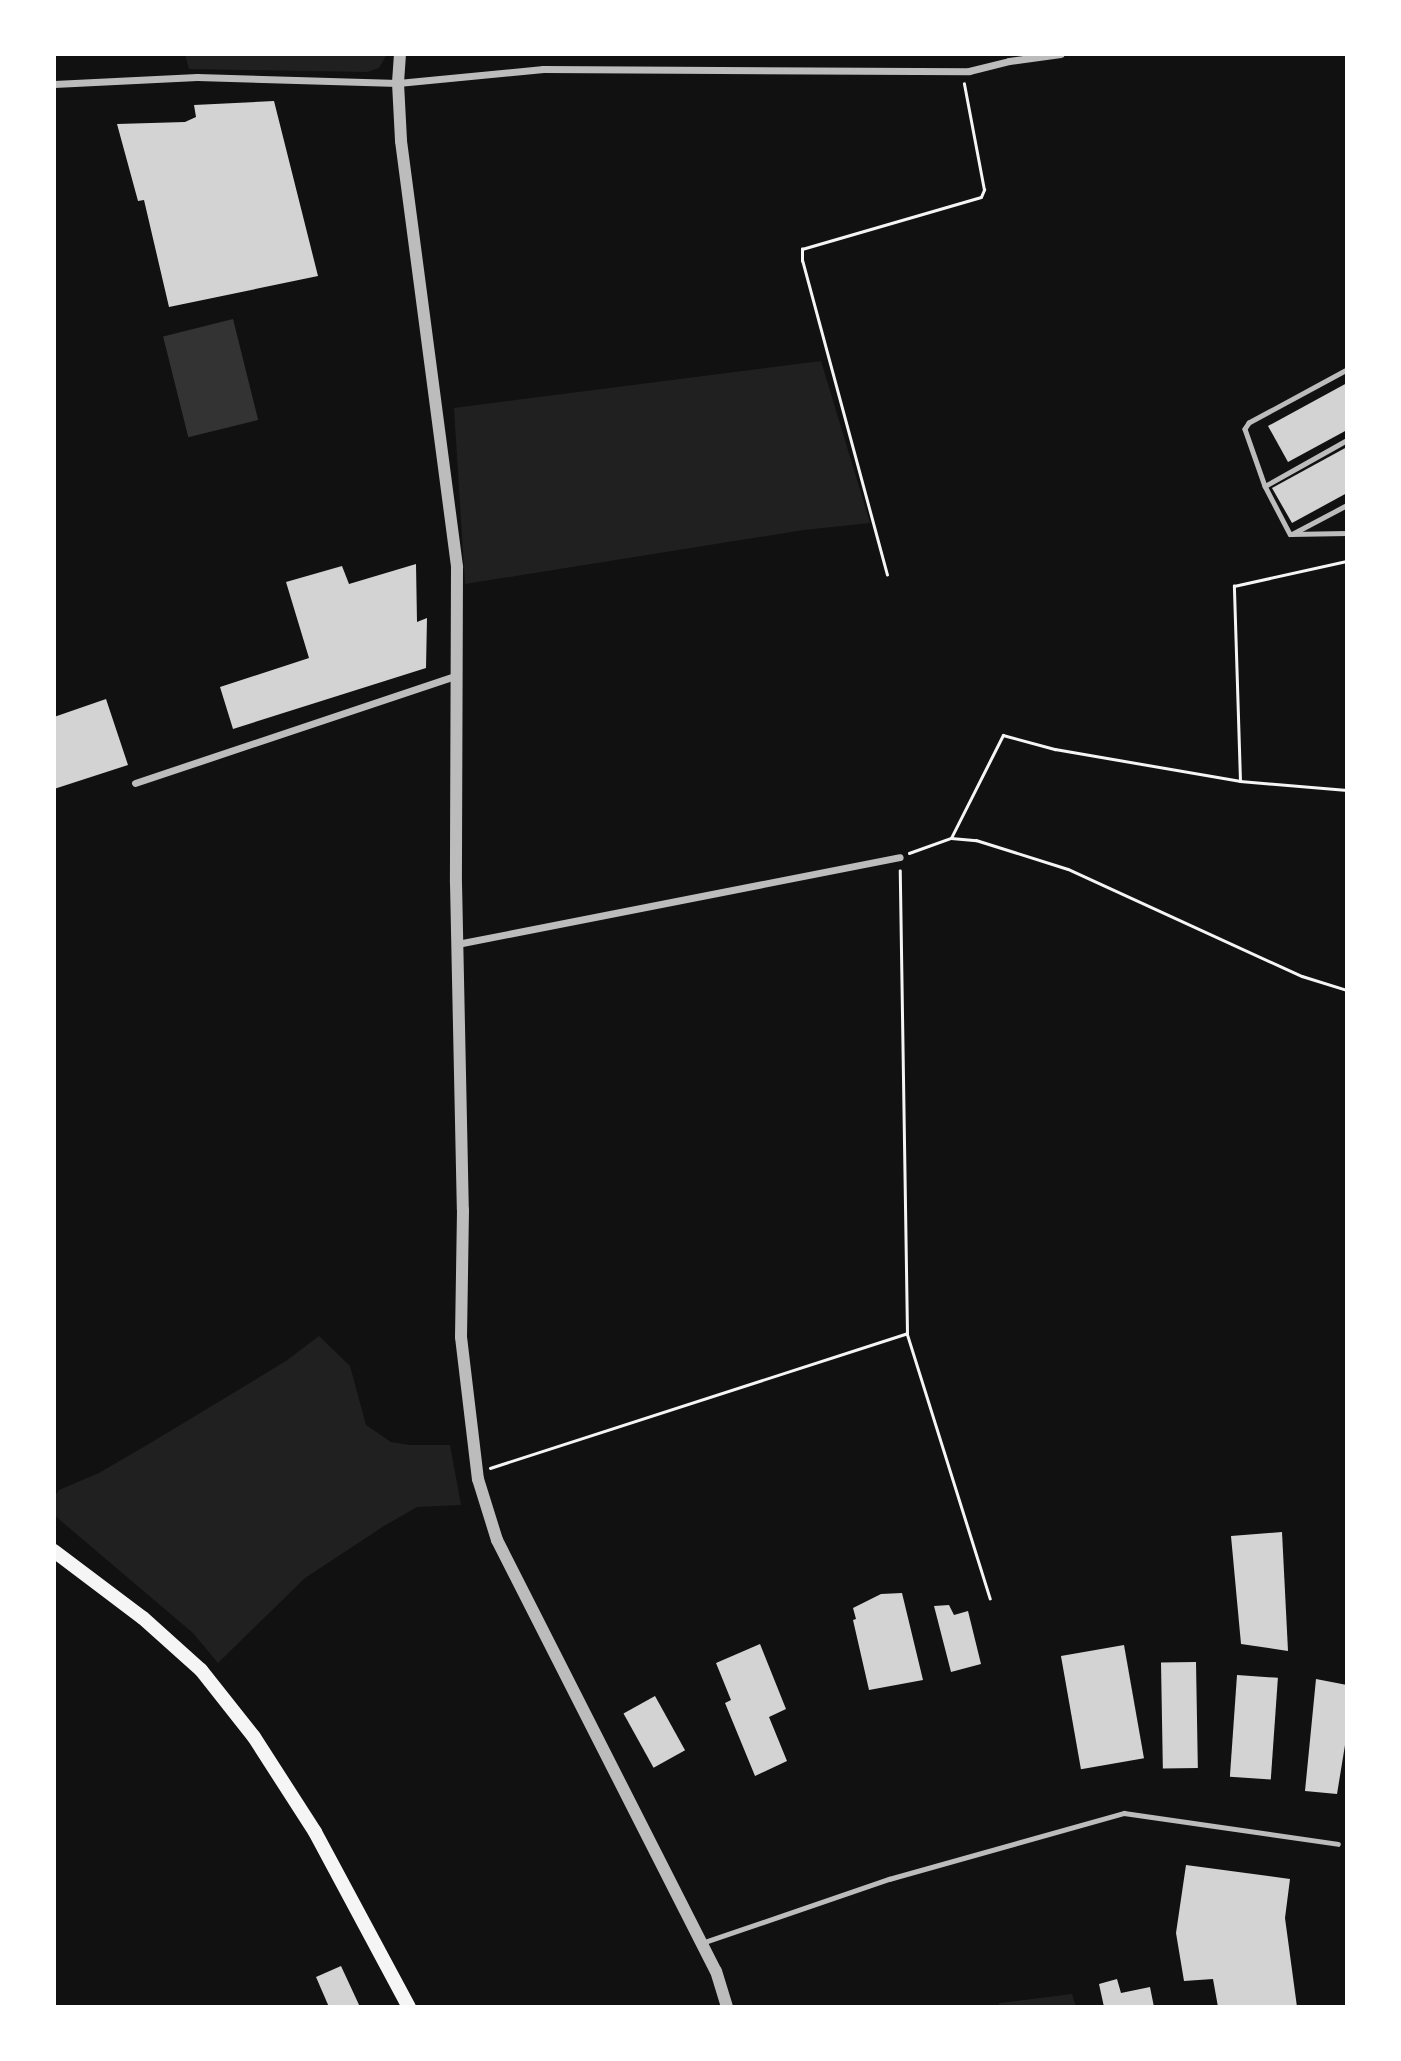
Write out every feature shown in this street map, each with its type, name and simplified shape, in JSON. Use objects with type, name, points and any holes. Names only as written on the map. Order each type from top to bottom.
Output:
[{"type":"main road","points":[[54,1551],[143,1618],[201,1670],[254,1737],[315,1832],[409,2007]]},
{"type":"street","points":[[400,54],[398,83],[410,220],[457,567],[457,944],[463,1210],[461,1337],[477,1472],[497,1540],[716,1971],[727,2007]]},
{"type":"street","points":[[54,84],[197,77],[398,83],[543,69],[961,71],[1062,54]]},
{"type":"street","points":[[135,783],[457,675]]},
{"type":"street","points":[[457,944],[900,857]]},
{"type":"lane","points":[[1290,534],[1265,486],[1245,436],[1249,423],[1347,370]]},
{"type":"lane","points":[[1265,486],[1347,440]]},
{"type":"lane","points":[[1290,534],[1347,505]]},
{"type":"lane","points":[[1290,534],[1347,533]]},
{"type":"lane","points":[[702,1943],[890,1879],[1124,1812],[1338,1844]]},
{"type":"path","points":[[887,575],[802,261],[802,249],[981,197],[984,190],[961,71]]},
{"type":"path","points":[[1240,781],[1234,586],[1347,561]]},
{"type":"path","points":[[951,838],[1003,735],[1055,749],[1240,781],[1347,790]]},
{"type":"path","points":[[990,1598],[907,1333],[900,857],[951,838],[976,840],[1068,869],[1302,976],[1347,990]]},
{"type":"path","points":[[477,1472],[907,1333]]},
{"type":"shaded area","points":[[185,54],[387,54],[379,68],[367,72],[189,69]]},
{"type":"shaded area","points":[[233,319],[258,420],[188,437],[163,336]]},
{"type":"shaded area","points":[[821,361],[870,523],[804,530],[465,584],[454,408]]},
{"type":"shaded area","points":[[319,1336],[350,1366],[366,1425],[391,1442],[450,1445],[461,1505],[417,1507],[384,1526],[305,1578],[218,1663],[193,1633],[54,1515],[54,1497],[59,1490],[99,1473],[286,1361]]},
{"type":"shaded area","points":[[1072,1994],[1076,2007],[1000,2007],[999,2003]]},
{"type":"building","points":[[274,101],[318,276],[169,307],[144,200],[138,201],[117,124],[185,122],[196,117],[194,105]]},
{"type":"building","points":[[1347,383],[1347,430],[1288,462],[1268,426]]},
{"type":"building","points":[[1347,447],[1347,493],[1292,523],[1272,488]]},
{"type":"building","points":[[416,564],[417,622],[427,618],[426,668],[233,729],[220,687],[309,658],[286,582],[342,566],[349,584]]},
{"type":"building","points":[[106,699],[128,765],[54,789],[54,717]]},
{"type":"building","points":[[1282,1532],[1288,1651],[1241,1644],[1231,1536]]},
{"type":"building","points":[[902,1593],[923,1680],[869,1690],[853,1620],[856,1619],[853,1608],[881,1594]]},
{"type":"building","points":[[949,1605],[954,1615],[968,1611],[981,1664],[951,1672],[934,1606]]},
{"type":"building","points":[[760,1644],[786,1709],[769,1717],[787,1761],[755,1776],[725,1703],[731,1700],[716,1663]]},
{"type":"building","points":[[1124,1645],[1144,1758],[1081,1769],[1061,1656]]},
{"type":"building","points":[[1196,1662],[1198,1768],[1163,1769],[1161,1663]]},
{"type":"building","points":[[1237,1675],[1278,1678],[1271,1780],[1230,1777]]},
{"type":"building","points":[[1316,1679],[1347,1685],[1347,1733],[1337,1794],[1305,1791]]},
{"type":"building","points":[[655,1696],[685,1750],[654,1768],[624,1713]]},
{"type":"building","points":[[1186,1865],[1290,1879],[1285,1918],[1297,2007],[1218,2007],[1213,1979],[1184,1981],[1176,1933]]},
{"type":"building","points":[[341,1966],[360,2007],[329,2007],[316,1977]]},
{"type":"building","points":[[1117,1979],[1121,1993],[1150,1987],[1154,2007],[1104,2007],[1099,1984]]}]
